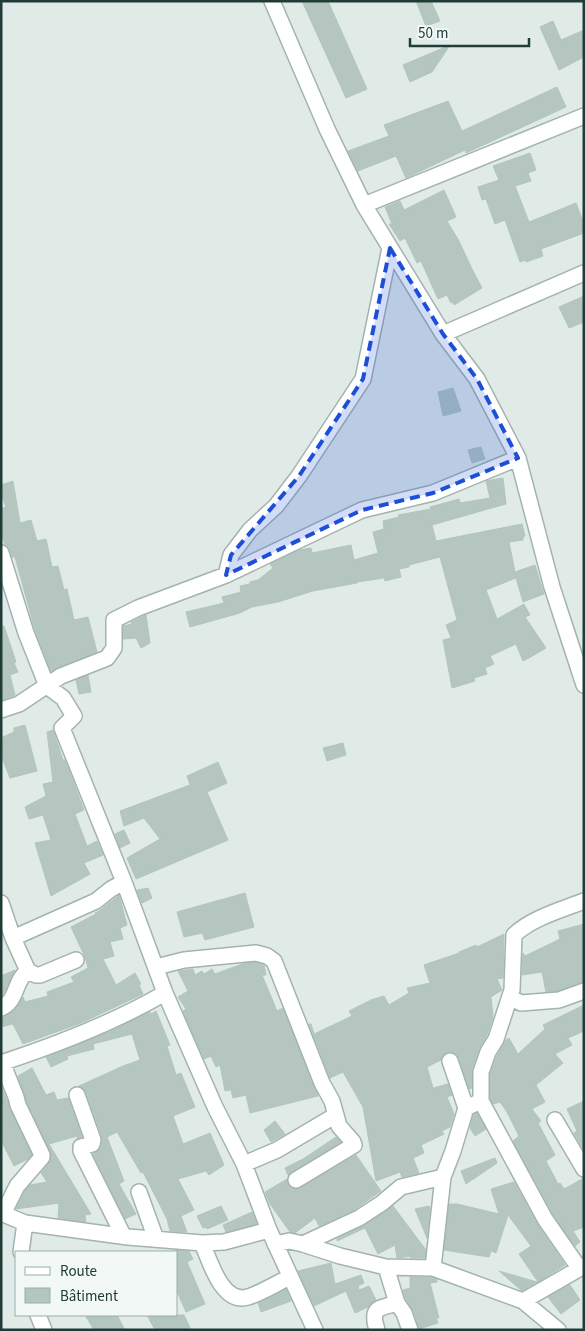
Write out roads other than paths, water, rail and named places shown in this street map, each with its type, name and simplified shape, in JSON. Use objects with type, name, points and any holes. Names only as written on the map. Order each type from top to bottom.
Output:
[{"type":"street","points":[[272,1],[327,129],[364,205],[443,334],[477,379],[518,458],[552,587],[584,686]]},
{"type":"street","points":[[364,205],[584,116]]},
{"type":"street","points":[[226,575],[231,555],[250,530],[276,506],[299,476],[363,380],[390,248]]},
{"type":"street","points":[[443,334],[584,273]]},
{"type":"street","points":[[1,710],[18,704],[62,676],[107,658],[114,648],[114,620],[138,608],[226,575],[362,510],[433,492],[518,458]]},
{"type":"street","points":[[1,553],[26,633],[47,686],[63,698],[74,716],[62,728],[124,882],[165,993],[215,1107],[244,1164],[269,1230],[315,1330]]},
{"type":"street","points":[[13,938],[96,901],[111,889],[124,882]]},
{"type":"street","points":[[523,1301],[581,1267],[545,1219],[481,1101],[480,1072],[488,1052],[496,1039],[512,990],[514,935],[550,914],[584,901]]},
{"type":"street","points":[[1,903],[13,938],[28,971],[40,975],[76,960]]},
{"type":"street","points":[[156,967],[184,960],[256,953],[267,956],[274,961],[322,1083],[332,1101],[340,1126],[354,1145],[296,1180]]},
{"type":"street","points":[[1,1008],[8,1005],[11,1001],[23,976],[28,971]]},
{"type":"street","points":[[510,997],[521,1003],[559,1000],[584,990]]},
{"type":"street","points":[[165,993],[145,1005],[74,1036],[2,1063],[18,1105],[42,1155],[17,1186],[2,1214],[25,1223],[202,1243],[224,1242],[269,1230]]},
{"type":"street","points":[[433,1268],[443,1177],[466,1108],[450,1061]]},
{"type":"street","points":[[77,1095],[93,1140],[92,1144],[81,1148],[81,1151],[123,1235]]},
{"type":"street","points":[[466,1108],[481,1101]]},
{"type":"street","points":[[244,1164],[277,1150],[336,1115]]},
{"type":"street","points":[[555,1120],[584,1169]]},
{"type":"street","points":[[303,1244],[359,1218],[382,1203],[401,1187],[443,1177]]},
{"type":"street","points":[[139,1192],[156,1239]]},
{"type":"street","points":[[21,1251],[25,1223]]},
{"type":"street","points":[[276,1244],[288,1241],[303,1244],[340,1256],[386,1267],[433,1268],[523,1301],[558,1330]]},
{"type":"street","points":[[202,1243],[221,1285],[227,1293],[235,1297],[248,1298],[290,1277]]},
{"type":"street","points":[[386,1267],[397,1302],[404,1313],[410,1330]]},
{"type":"street","points":[[377,1330],[373,1317],[375,1312],[397,1302]]},
{"type":"street","points":[[38,1316],[44,1330]]}]
